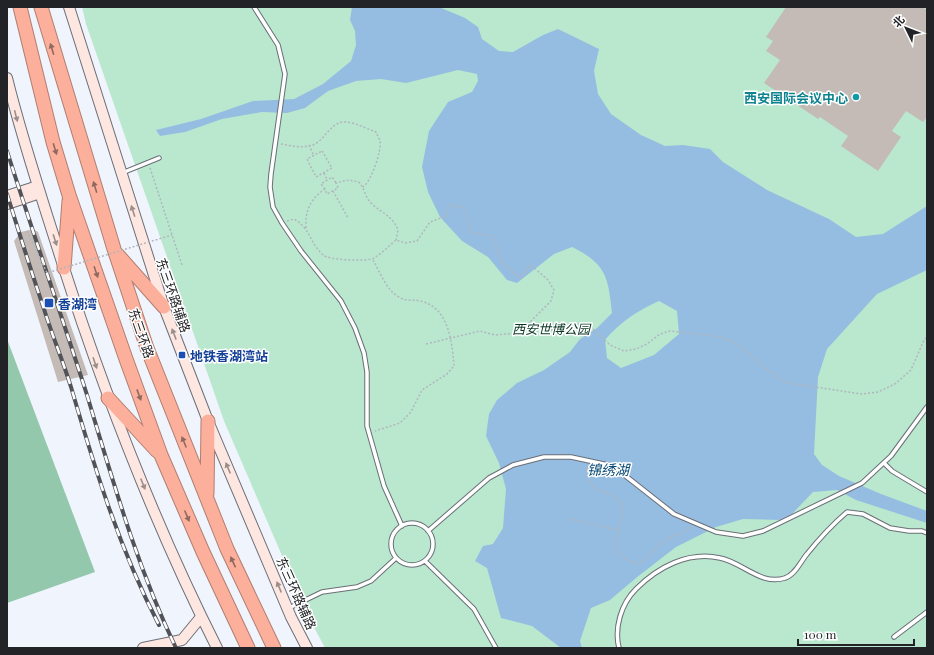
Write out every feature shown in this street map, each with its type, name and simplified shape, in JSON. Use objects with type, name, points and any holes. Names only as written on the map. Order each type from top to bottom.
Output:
[{"type":"highway","name":"东三环路","points":[[20,7],[38,84],[69,195],[161,455],[203,552],[248,648]]},
{"type":"highway","name":"东三环路","points":[[41,7],[114,249],[147,348],[207,500],[274,648]]},
{"type":"highway","points":[[64,268],[69,195]]},
{"type":"highway","points":[[114,249],[164,307]]},
{"type":"highway","points":[[108,398],[161,455]]},
{"type":"highway","points":[[207,500],[208,421]]},
{"type":"main road","name":"东三环路辅路","points":[[70,7],[164,307],[208,421],[288,609],[308,648]]},
{"type":"main road","points":[[7,78],[20,132],[108,398],[171,553],[217,648]]},
{"type":"main road","points":[[7,196],[39,189]]},
{"type":"main road","points":[[7,204],[39,189]]},
{"type":"main road","points":[[143,648],[182,640],[201,617]]},
{"type":"lane","points":[[254,7],[278,45],[285,74],[270,187],[273,207],[300,252],[341,301],[355,328],[364,353],[367,372],[367,426],[384,486],[402,526]]},
{"type":"lane","points":[[121,173],[159,158]]},
{"type":"lane","points":[[428,531],[489,478],[514,465],[544,457],[571,457],[613,466],[674,514],[716,532],[744,536],[762,531],[862,482],[884,463],[911,431],[927,407]]},
{"type":"lane","points":[[884,463],[892,471],[927,492]]},
{"type":"lane","points":[[619,648],[619,622],[624,606],[634,591],[649,576],[670,563],[698,557],[721,558],[762,577],[775,581],[787,578],[811,549],[847,512],[863,514],[890,528],[909,531],[922,531],[927,533]]},
{"type":"lane","points":[[412,523],[419,524],[428,531],[432,539],[433,546],[431,553],[425,561],[415,565],[408,565],[396,558],[392,553],[392,539],[394,533],[402,526],[412,523]]},
{"type":"lane","points":[[288,609],[322,592],[357,587],[371,581],[396,558]]},
{"type":"lane","points":[[425,561],[474,609],[496,648]]},
{"type":"lane","points":[[894,637],[927,612]]},
{"type":"path","points":[[276,143],[298,148],[314,144],[324,137],[334,125],[346,122],[376,132],[380,141],[373,176],[363,187]]},
{"type":"path","points":[[309,145],[314,156]]},
{"type":"path","points":[[322,151],[332,168],[316,177],[307,160],[314,156],[322,151]]},
{"type":"path","points":[[148,162],[182,265]]},
{"type":"path","points":[[324,173],[327,180]]},
{"type":"path","points":[[332,177],[338,188],[327,194],[321,184],[327,180],[332,177]]},
{"type":"path","points":[[325,189],[308,206],[305,217],[306,228],[314,244],[324,256],[338,260],[373,259],[396,240],[398,230],[396,223],[391,217],[368,200],[360,183],[354,180],[346,180],[336,183]]},
{"type":"path","points":[[333,191],[348,218]]},
{"type":"path","points":[[396,240],[405,243],[417,241],[430,222],[446,216],[449,205],[463,207],[472,234],[493,236],[501,261],[519,278],[531,265],[544,277],[554,290],[551,301],[517,333],[495,335],[480,331],[426,344]]},
{"type":"path","points":[[282,223],[294,219],[306,228]]},
{"type":"path","points":[[27,230],[47,273],[172,235]]},
{"type":"path","points":[[369,433],[400,423],[411,412],[422,390],[447,374],[454,366],[450,338],[446,323],[441,313],[434,307],[420,301],[410,301],[399,297],[388,286],[373,259]]},
{"type":"path","points":[[529,322],[542,329],[554,330],[576,324],[585,325],[593,329],[607,342],[624,351],[636,349],[647,344],[660,334],[670,331],[714,336],[734,342],[783,382],[861,394],[878,392],[895,384],[911,370],[924,340],[927,337]]},
{"type":"path","points":[[588,461],[587,472],[589,483],[597,490],[611,495],[620,503],[623,514],[618,530],[618,551],[625,559],[638,562],[649,557],[661,543],[670,536],[685,532],[693,522]]},
{"type":"path","points":[[569,519],[618,530]]},
{"type":"green space","name":"西安世博公园","points":[[82,7],[927,7],[927,648],[325,648],[308,616],[224,421],[86,24]]},
{"type":"green space","points":[[7,339],[95,572],[7,603]]},
{"type":"water","name":"锦绣湖","points":[[352,7],[439,7],[465,18],[478,27],[482,39],[499,51],[513,52],[543,35],[558,29],[599,49],[594,71],[598,94],[611,114],[641,135],[665,146],[683,145],[710,149],[723,162],[767,190],[829,219],[856,237],[883,234],[927,206],[927,270],[877,294],[827,349],[818,377],[814,454],[822,465],[839,476],[881,494],[927,511],[927,523],[856,500],[837,490],[813,492],[792,514],[780,520],[743,519],[716,527],[676,547],[610,600],[591,608],[580,641],[582,648],[561,648],[532,626],[501,618],[487,568],[475,561],[483,546],[493,544],[503,528],[506,489],[499,463],[486,436],[489,414],[497,400],[517,383],[544,370],[570,352],[580,339],[597,328],[612,313],[607,280],[599,266],[583,253],[572,247],[554,254],[517,283],[507,280],[488,257],[462,241],[440,217],[428,192],[422,167],[429,131],[448,102],[472,92],[478,81],[477,74],[458,70],[406,83],[381,79],[356,81],[328,91],[305,108],[287,113],[262,112],[222,119],[185,132],[160,136],[156,130],[201,119],[253,101],[294,99],[323,84],[351,61],[356,45],[355,31],[350,20]],"holes":[[[659,301],[677,311],[679,334],[654,355],[621,368],[607,358],[605,340],[629,318]]]},
{"type":"building","name":"西安国际会议中心","points":[[786,7],[922,7],[927,10],[927,117],[923,122],[906,111],[892,131],[901,137],[878,171],[841,146],[848,136],[820,117],[818,119],[764,83],[780,60],[766,51],[773,41],[766,37]]},
{"type":"building","name":"香湖湾","points":[[33,229],[38,232],[88,375],[58,382],[14,241],[21,232]]},
{"type":"railway","points":[[7,151],[87,395],[127,523],[149,586],[176,648]]},
{"type":"railway","points":[[7,194],[47,319],[68,377],[109,508],[132,567],[159,625]]},
{"type":"place","name":"西安国际会议中心","points":[[856,97]]},
{"type":"place","name":"香湖湾","points":[[49,303]]},
{"type":"place","name":"地铁香湖湾站","points":[[182,355]]}]
